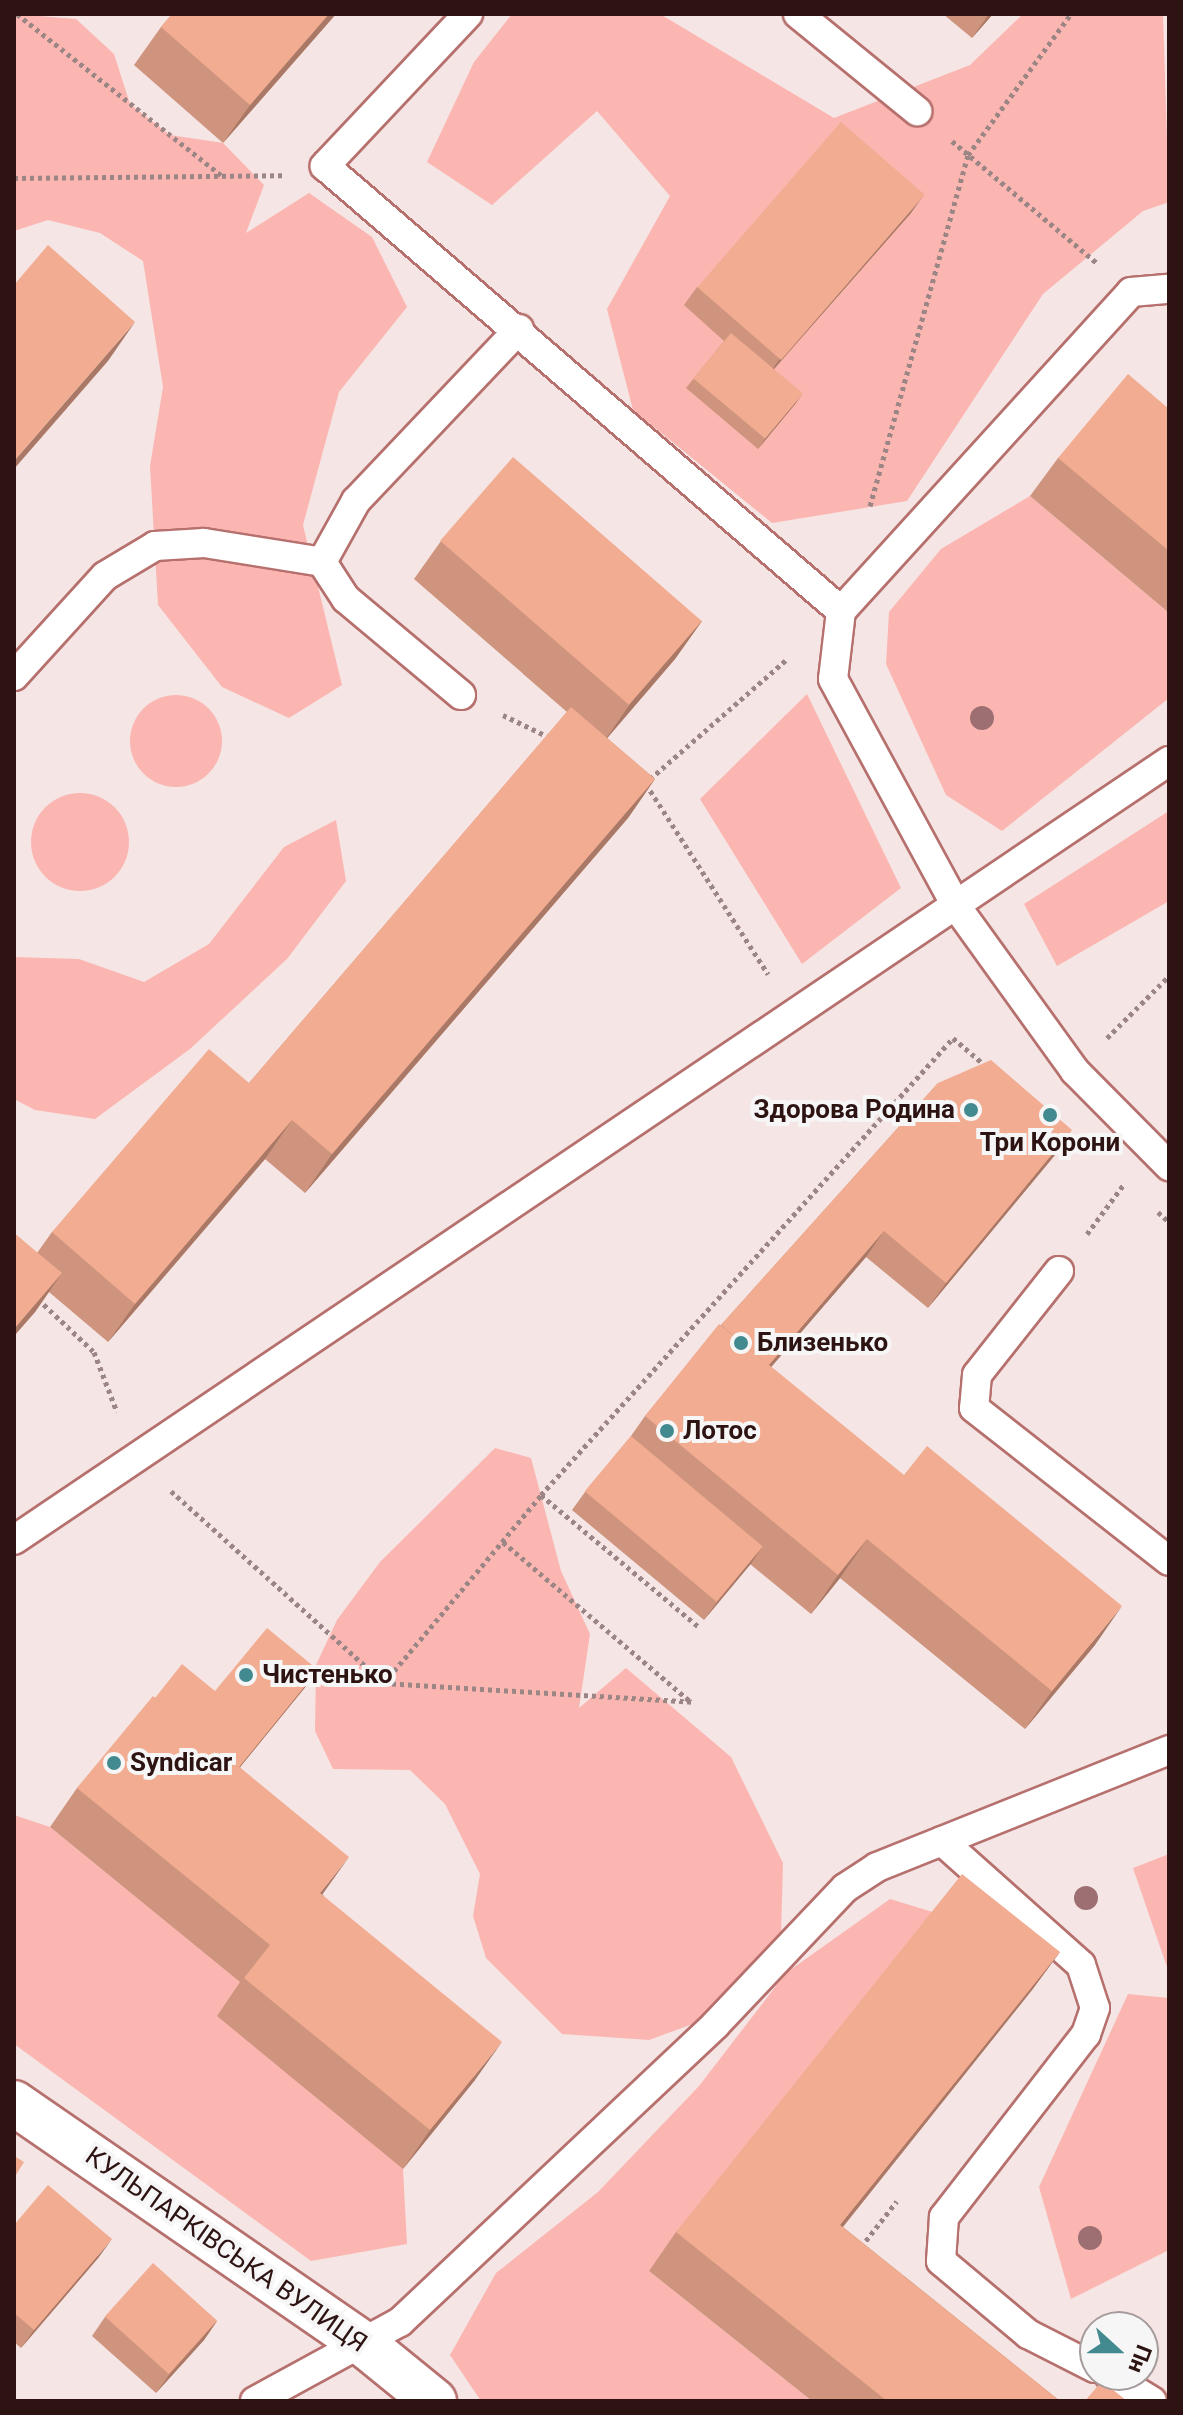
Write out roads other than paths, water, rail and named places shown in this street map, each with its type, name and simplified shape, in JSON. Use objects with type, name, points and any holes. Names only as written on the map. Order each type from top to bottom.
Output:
[{"type":"street","name":"КУЛЬПАРКІВСЬКА ВУЛИЦЯ","points":[[14,2103],[365,2345],[434,2401]]},
{"type":"lane","points":[[468,14],[325,166],[519,329],[841,611]]},
{"type":"lane","points":[[798,14],[917,111]]},
{"type":"lane","points":[[1169,289],[1131,292],[841,611],[833,679],[956,906],[1075,1071],[1169,1166]]},
{"type":"lane","points":[[322,562],[356,501],[519,329]]},
{"type":"lane","points":[[14,676],[105,576],[155,546],[204,543],[322,562],[346,599],[461,695]]},
{"type":"lane","points":[[14,1540],[1169,761]]},
{"type":"lane","points":[[1059,1271],[977,1375],[974,1408],[1169,1561]]},
{"type":"lane","points":[[255,2401],[365,2345],[400,2322],[715,2025],[845,1888],[942,1841],[1169,1750]]},
{"type":"lane","points":[[942,1841],[1081,1965],[1095,2008],[1086,2034],[944,2217],[941,2261],[1028,2334],[1079,2360]]},
{"type":"place","name":"Здорова Родина","points":[[971,1110]]},
{"type":"place","name":"Три Корони","points":[[1050,1115]]},
{"type":"place","name":"Близенько","points":[[741,1343]]},
{"type":"place","name":"Лотос","points":[[667,1431]]},
{"type":"place","name":"Чистенько","points":[[246,1675]]},
{"type":"place","name":"Syndicar","points":[[114,1763]]}]
